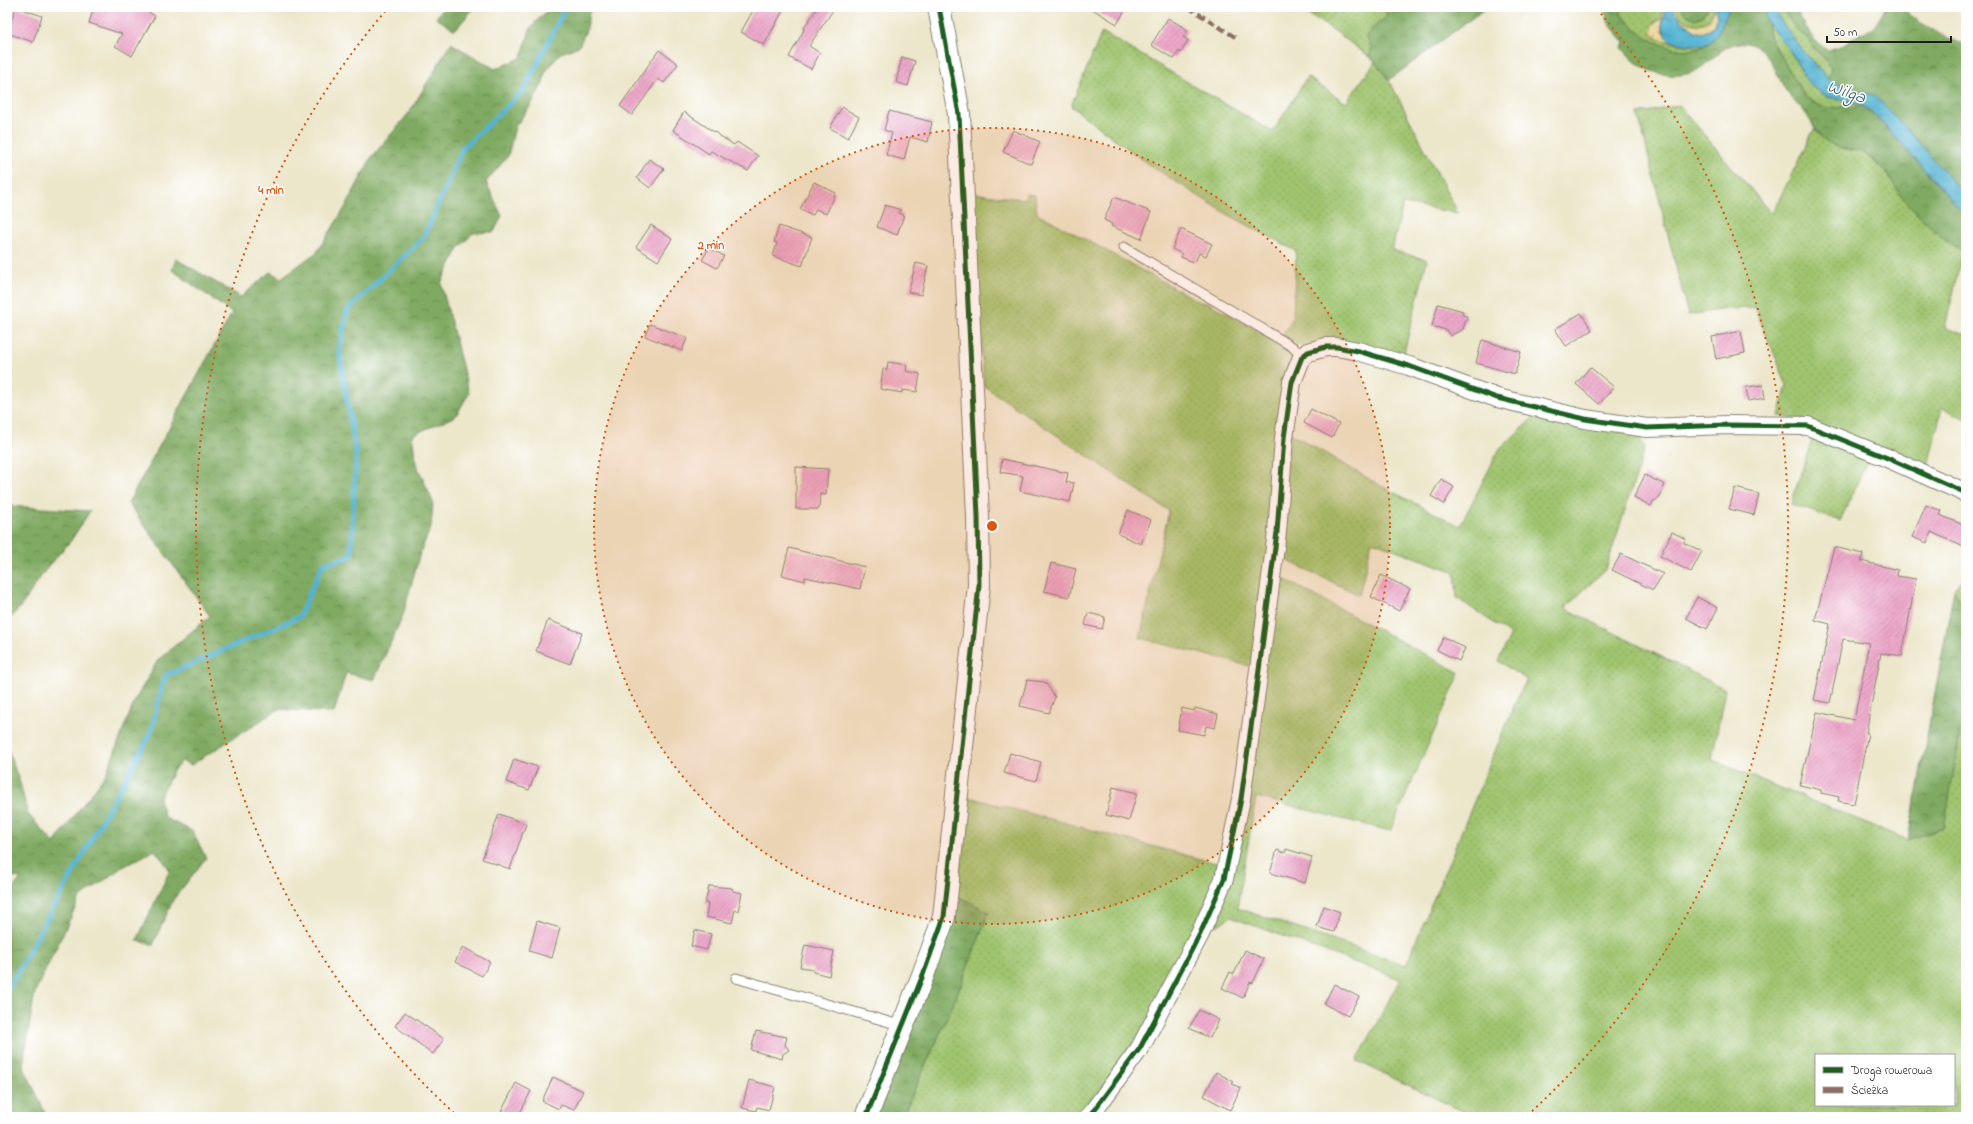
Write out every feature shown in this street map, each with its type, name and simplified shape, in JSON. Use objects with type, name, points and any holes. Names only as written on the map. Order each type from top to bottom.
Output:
[{"type":"street","points":[[866,1117],[903,1026],[944,917],[979,585],[978,516],[959,114],[939,7]]},
{"type":"street","points":[[1088,1117],[1140,1048],[1196,940],[1224,879],[1241,799],[1258,677],[1277,532],[1284,438],[1292,382],[1302,357],[1315,349],[1326,347],[1337,347],[1358,351],[1409,366],[1497,398],[1585,419],[1647,428],[1726,425],[1808,426],[1885,456],[1966,493]]},
{"type":"lane","points":[[1124,246],[1293,347],[1302,357]]},
{"type":"lane","points":[[736,978],[903,1026]]},
{"type":"green space","points":[[444,7],[475,7],[455,30],[436,18]]},
{"type":"green space","points":[[550,7],[595,7],[589,13],[587,28],[579,46],[559,54],[545,73],[543,83],[531,105],[515,127],[508,156],[486,182],[502,216],[494,232],[473,233],[459,248],[441,283],[469,393],[456,416],[412,435],[416,463],[433,502],[431,527],[420,553],[403,615],[374,680],[346,673],[334,713],[279,709],[191,765],[182,761],[173,771],[159,799],[165,818],[192,831],[206,858],[173,900],[153,945],[137,940],[170,870],[155,850],[121,868],[80,898],[35,992],[23,1065],[47,1117],[7,1117],[7,896],[21,878],[13,877],[10,867],[7,864],[7,747],[20,783],[28,814],[54,843],[106,774],[135,700],[158,660],[210,616],[128,503],[232,313],[172,270],[176,259],[241,297],[270,272],[281,278],[317,252],[345,208],[371,158],[409,113],[451,43],[495,69],[521,58],[531,27]]},
{"type":"green space","points":[[1296,7],[1385,7],[1387,16],[1369,44],[1372,49],[1369,57],[1335,31]]},
{"type":"green space","points":[[1385,7],[1487,7],[1389,80],[1375,62],[1369,57],[1372,49],[1366,36],[1370,30],[1387,16]]},
{"type":"green space","points":[[1603,7],[1621,7],[1621,15],[1639,32],[1657,43],[1668,47],[1690,50],[1700,48],[1709,43],[1717,35],[1730,7],[1763,7],[1771,40],[1806,98],[1820,106],[1828,108],[1859,107],[1866,109],[1875,116],[1966,216],[1966,252],[1947,241],[1929,226],[1899,192],[1884,170],[1871,158],[1859,151],[1838,147],[1824,139],[1816,131],[1808,116],[1789,95],[1769,59],[1758,47],[1743,43],[1730,46],[1718,53],[1703,66],[1689,73],[1672,75],[1655,72],[1637,63],[1622,48],[1624,41],[1609,24]]},
{"type":"green space","points":[[1621,7],[1662,7],[1662,19],[1654,22],[1656,37],[1668,42],[1682,45],[1696,46],[1708,44],[1690,50],[1681,50],[1663,46],[1646,37],[1634,28],[1621,15]]},
{"type":"green space","points":[[1675,7],[1681,7],[1688,16],[1703,16],[1709,7],[1715,7],[1708,21],[1693,24],[1684,20]]},
{"type":"green space","points":[[1681,7],[1709,7],[1703,16],[1695,19],[1686,14]]},
{"type":"green space","points":[[1774,7],[1782,7],[1797,31],[1808,38],[1814,49],[1828,62],[1831,70],[1828,78],[1803,51],[1782,23]]},
{"type":"green space","points":[[1782,7],[1794,7],[1814,40],[1828,50],[1844,45],[1859,34],[1872,29],[1885,7],[1904,7],[1910,15],[1921,23],[1953,40],[1966,44],[1966,196],[1906,128],[1875,96],[1833,82],[1828,78],[1831,70],[1828,62],[1814,49],[1808,38],[1797,31]]},
{"type":"green space","points":[[1767,22],[1789,49],[1805,78],[1812,87],[1828,97],[1863,106],[1875,116],[1866,109],[1850,107],[1828,108],[1820,106],[1806,98],[1771,40]]},
{"type":"green space","points":[[1102,32],[1273,132],[1307,77],[1346,103],[1375,62],[1389,80],[1458,213],[1403,204],[1392,250],[1427,260],[1402,360],[1303,348],[1281,334],[1289,326],[1293,317],[1296,251],[1227,214],[1148,164],[1071,106]]},
{"type":"green space","points":[[1679,105],[1772,214],[1814,129],[1820,136],[1849,150],[1861,151],[1882,168],[1915,212],[1933,230],[1963,251],[1945,328],[1966,334],[1966,419],[1942,408],[1927,470],[1812,422],[1779,416],[1787,385],[1755,308],[1726,309],[1688,315],[1638,114]]},
{"type":"green space","points":[[971,192],[1024,199],[1026,194],[1035,195],[1037,213],[1202,303],[1204,301],[1210,304],[1272,339],[1286,349],[1296,363],[1257,668],[1140,638],[1169,511],[984,386]]},
{"type":"green space","points":[[1536,415],[1637,434],[1645,447],[1606,569],[1565,608],[1725,689],[1712,760],[1908,840],[1954,590],[1966,575],[1966,1117],[1475,1117],[1357,1061],[1400,979],[1231,917],[1216,926],[1245,795],[1276,575],[1460,673],[1390,831],[1256,797],[1237,908],[1406,965],[1518,696],[1527,680],[1498,661],[1511,635],[1457,598],[1455,572],[1372,541],[1359,595],[1278,556],[1290,433],[1383,487],[1460,526],[1499,450]]},
{"type":"green space","points":[[1813,436],[1869,457],[1840,521],[1791,504]]},
{"type":"green space","points":[[9,506],[90,511],[70,542],[48,566],[22,605],[7,622],[7,510]]},
{"type":"green space","points":[[1954,590],[1966,612],[1966,700],[1944,828],[1908,840]]},
{"type":"green space","points":[[968,797],[1223,865],[1150,1020],[1109,1081],[1078,1117],[902,1117],[952,1007],[989,912],[957,896]]},
{"type":"green space","points":[[957,896],[989,912],[952,1007],[902,1117],[876,1117],[942,951]]},
{"type":"sand","points":[[1662,7],[1665,11],[1662,21],[1663,31],[1669,38],[1678,43],[1662,40],[1651,32],[1653,24],[1662,19]]},
{"type":"sand","points":[[1672,7],[1675,7],[1684,20],[1697,24],[1708,21],[1715,7],[1717,18],[1715,25],[1703,33],[1694,30],[1677,15]]},
{"type":"water","points":[[1663,7],[1672,7],[1685,23],[1694,30],[1703,33],[1715,25],[1717,18],[1715,7],[1730,7],[1713,39],[1708,43],[1701,45],[1691,45],[1682,44],[1667,38],[1662,25],[1665,15]]},
{"type":"water","name":"Wilga","points":[[1763,7],[1774,7],[1777,15],[1800,47],[1818,68],[1833,82],[1875,96],[1906,128],[1966,196],[1966,216],[1869,109],[1857,103],[1828,97],[1809,84],[1791,52],[1767,22]]},
{"type":"building","points":[[16,7],[42,16],[33,42],[7,33]]},
{"type":"building","points":[[94,7],[140,7],[155,16],[132,56],[115,46],[122,34],[89,23]]},
{"type":"building","points":[[755,7],[785,7],[764,45],[741,32]]},
{"type":"building","points":[[818,7],[835,7],[809,46],[820,53],[811,69],[789,57],[804,30],[803,29]]},
{"type":"building","points":[[1089,7],[1127,7],[1117,24]]},
{"type":"building","points":[[1168,18],[1188,30],[1183,37],[1188,40],[1181,53],[1179,51],[1174,59],[1151,45]]},
{"type":"building","points":[[659,50],[678,64],[664,83],[658,79],[632,115],[620,106]]},
{"type":"building","points":[[902,57],[915,61],[908,86],[896,82]]},
{"type":"building","points":[[842,107],[859,117],[848,138],[830,128]]},
{"type":"building","points":[[889,111],[932,122],[928,142],[910,137],[904,160],[886,155],[892,133],[884,130]]},
{"type":"building","points":[[684,112],[734,145],[737,142],[758,156],[748,171],[711,151],[709,154],[673,130]]},
{"type":"building","points":[[1013,130],[1040,142],[1031,164],[1003,152]]},
{"type":"building","points":[[649,159],[664,169],[650,188],[637,178]]},
{"type":"building","points":[[814,182],[836,193],[826,214],[816,209],[813,215],[800,209]]},
{"type":"building","points":[[1114,197],[1151,212],[1141,239],[1111,226],[1112,224],[1104,220]]},
{"type":"building","points":[[885,205],[901,210],[899,213],[904,215],[897,235],[877,227]]},
{"type":"building","points":[[651,225],[672,239],[658,261],[636,247]]},
{"type":"building","points":[[779,226],[812,237],[802,266],[773,256],[777,243],[774,242]]},
{"type":"building","points":[[1181,229],[1212,244],[1206,256],[1199,253],[1195,263],[1181,257],[1182,254],[1172,249]]},
{"type":"building","points":[[709,248],[724,256],[717,268],[702,260]]},
{"type":"building","points":[[916,263],[928,266],[921,295],[908,292]]},
{"type":"building","points":[[1438,304],[1463,311],[1462,315],[1467,316],[1463,329],[1450,336],[1446,330],[1432,326]]},
{"type":"building","points":[[1581,313],[1592,330],[1566,346],[1555,329]]},
{"type":"building","points":[[650,324],[687,338],[682,351],[645,336]]},
{"type":"building","points":[[1741,331],[1745,353],[1716,359],[1712,337]]},
{"type":"building","points":[[1482,340],[1521,352],[1515,374],[1476,363]]},
{"type":"building","points":[[888,362],[907,365],[906,371],[920,374],[917,392],[902,390],[902,393],[880,389],[883,369],[887,370]]},
{"type":"building","points":[[1590,367],[1614,387],[1599,404],[1576,384]]},
{"type":"building","points":[[1763,385],[1765,398],[1748,401],[1746,387]]},
{"type":"building","points":[[1311,409],[1339,424],[1332,438],[1304,423]]},
{"type":"building","points":[[1002,459],[1068,473],[1066,482],[1074,483],[1070,502],[1020,491],[1023,476],[1000,472]]},
{"type":"building","points":[[796,467],[828,469],[826,495],[820,494],[819,509],[796,509]]},
{"type":"building","points":[[1645,475],[1665,485],[1656,501],[1654,500],[1651,506],[1634,497]]},
{"type":"building","points":[[1441,479],[1454,487],[1444,504],[1431,496]]},
{"type":"building","points":[[1735,488],[1759,494],[1754,515],[1729,509]]},
{"type":"building","points":[[1926,505],[1942,511],[1940,515],[1966,526],[1966,548],[1931,532],[1927,543],[1912,537]]},
{"type":"building","points":[[1128,510],[1151,520],[1141,544],[1118,534]]},
{"type":"building","points":[[1672,532],[1686,539],[1684,543],[1702,551],[1691,572],[1660,556]]},
{"type":"building","points":[[1834,547],[1863,554],[1861,561],[1898,570],[1897,576],[1916,579],[1902,656],[1881,653],[1866,733],[1868,733],[1854,804],[1838,801],[1839,797],[1821,793],[1821,790],[1800,785],[1817,712],[1854,720],[1869,643],[1843,639],[1830,703],[1814,700],[1830,624],[1815,620]]},
{"type":"building","points":[[789,548],[865,567],[860,589],[805,577],[805,581],[782,575]]},
{"type":"building","points":[[1621,554],[1663,574],[1653,590],[1612,570]]},
{"type":"building","points":[[1051,563],[1076,569],[1069,597],[1044,591]]},
{"type":"building","points":[[1381,575],[1410,589],[1399,611],[1371,597]]},
{"type":"building","points":[[1697,597],[1718,608],[1707,629],[1686,618]]},
{"type":"building","points":[[1088,613],[1105,617],[1102,629],[1085,625]]},
{"type":"building","points":[[548,620],[582,633],[570,664],[536,651]]},
{"type":"building","points":[[1444,637],[1465,648],[1459,661],[1437,650]]},
{"type":"building","points":[[1027,680],[1045,682],[1055,697],[1049,713],[1020,706]]},
{"type":"building","points":[[1182,708],[1194,711],[1195,708],[1218,714],[1215,728],[1206,726],[1204,735],[1178,730]]},
{"type":"building","points":[[1010,753],[1041,762],[1036,781],[1004,773]]},
{"type":"building","points":[[514,759],[538,767],[529,790],[506,782]]},
{"type":"building","points":[[1113,787],[1137,793],[1129,821],[1106,815]]},
{"type":"building","points":[[499,814],[526,824],[510,869],[482,859]]},
{"type":"building","points":[[1286,849],[1312,857],[1305,883],[1270,873],[1277,850],[1285,853]]},
{"type":"building","points":[[709,886],[732,888],[733,891],[742,893],[738,911],[735,910],[732,923],[706,917],[708,904],[705,903]]},
{"type":"building","points":[[1324,906],[1340,912],[1334,932],[1317,927]]},
{"type":"building","points":[[537,921],[560,928],[552,958],[529,951]]},
{"type":"building","points":[[695,930],[711,934],[707,950],[691,946]]},
{"type":"building","points":[[805,945],[834,951],[829,976],[813,972],[813,969],[800,967]]},
{"type":"building","points":[[463,947],[490,962],[482,976],[455,962]]},
{"type":"building","points":[[1245,950],[1264,959],[1253,983],[1250,982],[1243,998],[1222,988],[1230,972],[1234,974]]},
{"type":"building","points":[[1334,984],[1359,997],[1348,1016],[1324,1004]]},
{"type":"building","points":[[1199,1010],[1219,1020],[1210,1038],[1189,1028]]},
{"type":"building","points":[[405,1012],[444,1039],[433,1054],[395,1026]]},
{"type":"building","points":[[756,1031],[787,1037],[785,1045],[789,1050],[783,1054],[782,1059],[751,1050]]},
{"type":"building","points":[[1216,1072],[1234,1082],[1232,1084],[1241,1088],[1230,1110],[1204,1096]]},
{"type":"building","points":[[553,1077],[583,1091],[574,1110],[561,1105],[559,1109],[542,1101]]},
{"type":"building","points":[[749,1080],[775,1087],[769,1110],[757,1107],[756,1111],[742,1108]]},
{"type":"building","points":[[516,1083],[531,1091],[518,1117],[511,1117],[501,1112]]},
{"type":"waterway","points":[[7,991],[150,735],[165,676],[299,617],[323,564],[351,556],[356,454],[339,351],[347,311],[424,237],[462,149],[524,90],[566,7]]},
{"type":"waterway","points":[[7,1070],[9,1082],[7,1100]]},
{"type":"marked path","points":[[1188,7],[1238,39]]},
{"type":"cycle path","points":[[866,1117],[923,975],[944,917],[979,585],[978,516],[959,114],[939,7]]},
{"type":"cycle path","points":[[1089,1117],[1140,1048],[1200,934],[1224,879],[1241,799],[1259,670],[1277,532],[1284,438],[1292,382],[1302,357],[1308,352],[1326,347],[1337,347],[1358,351],[1409,366],[1497,398],[1585,419],[1647,428],[1726,425],[1808,426],[1885,457],[1966,493]]}]
